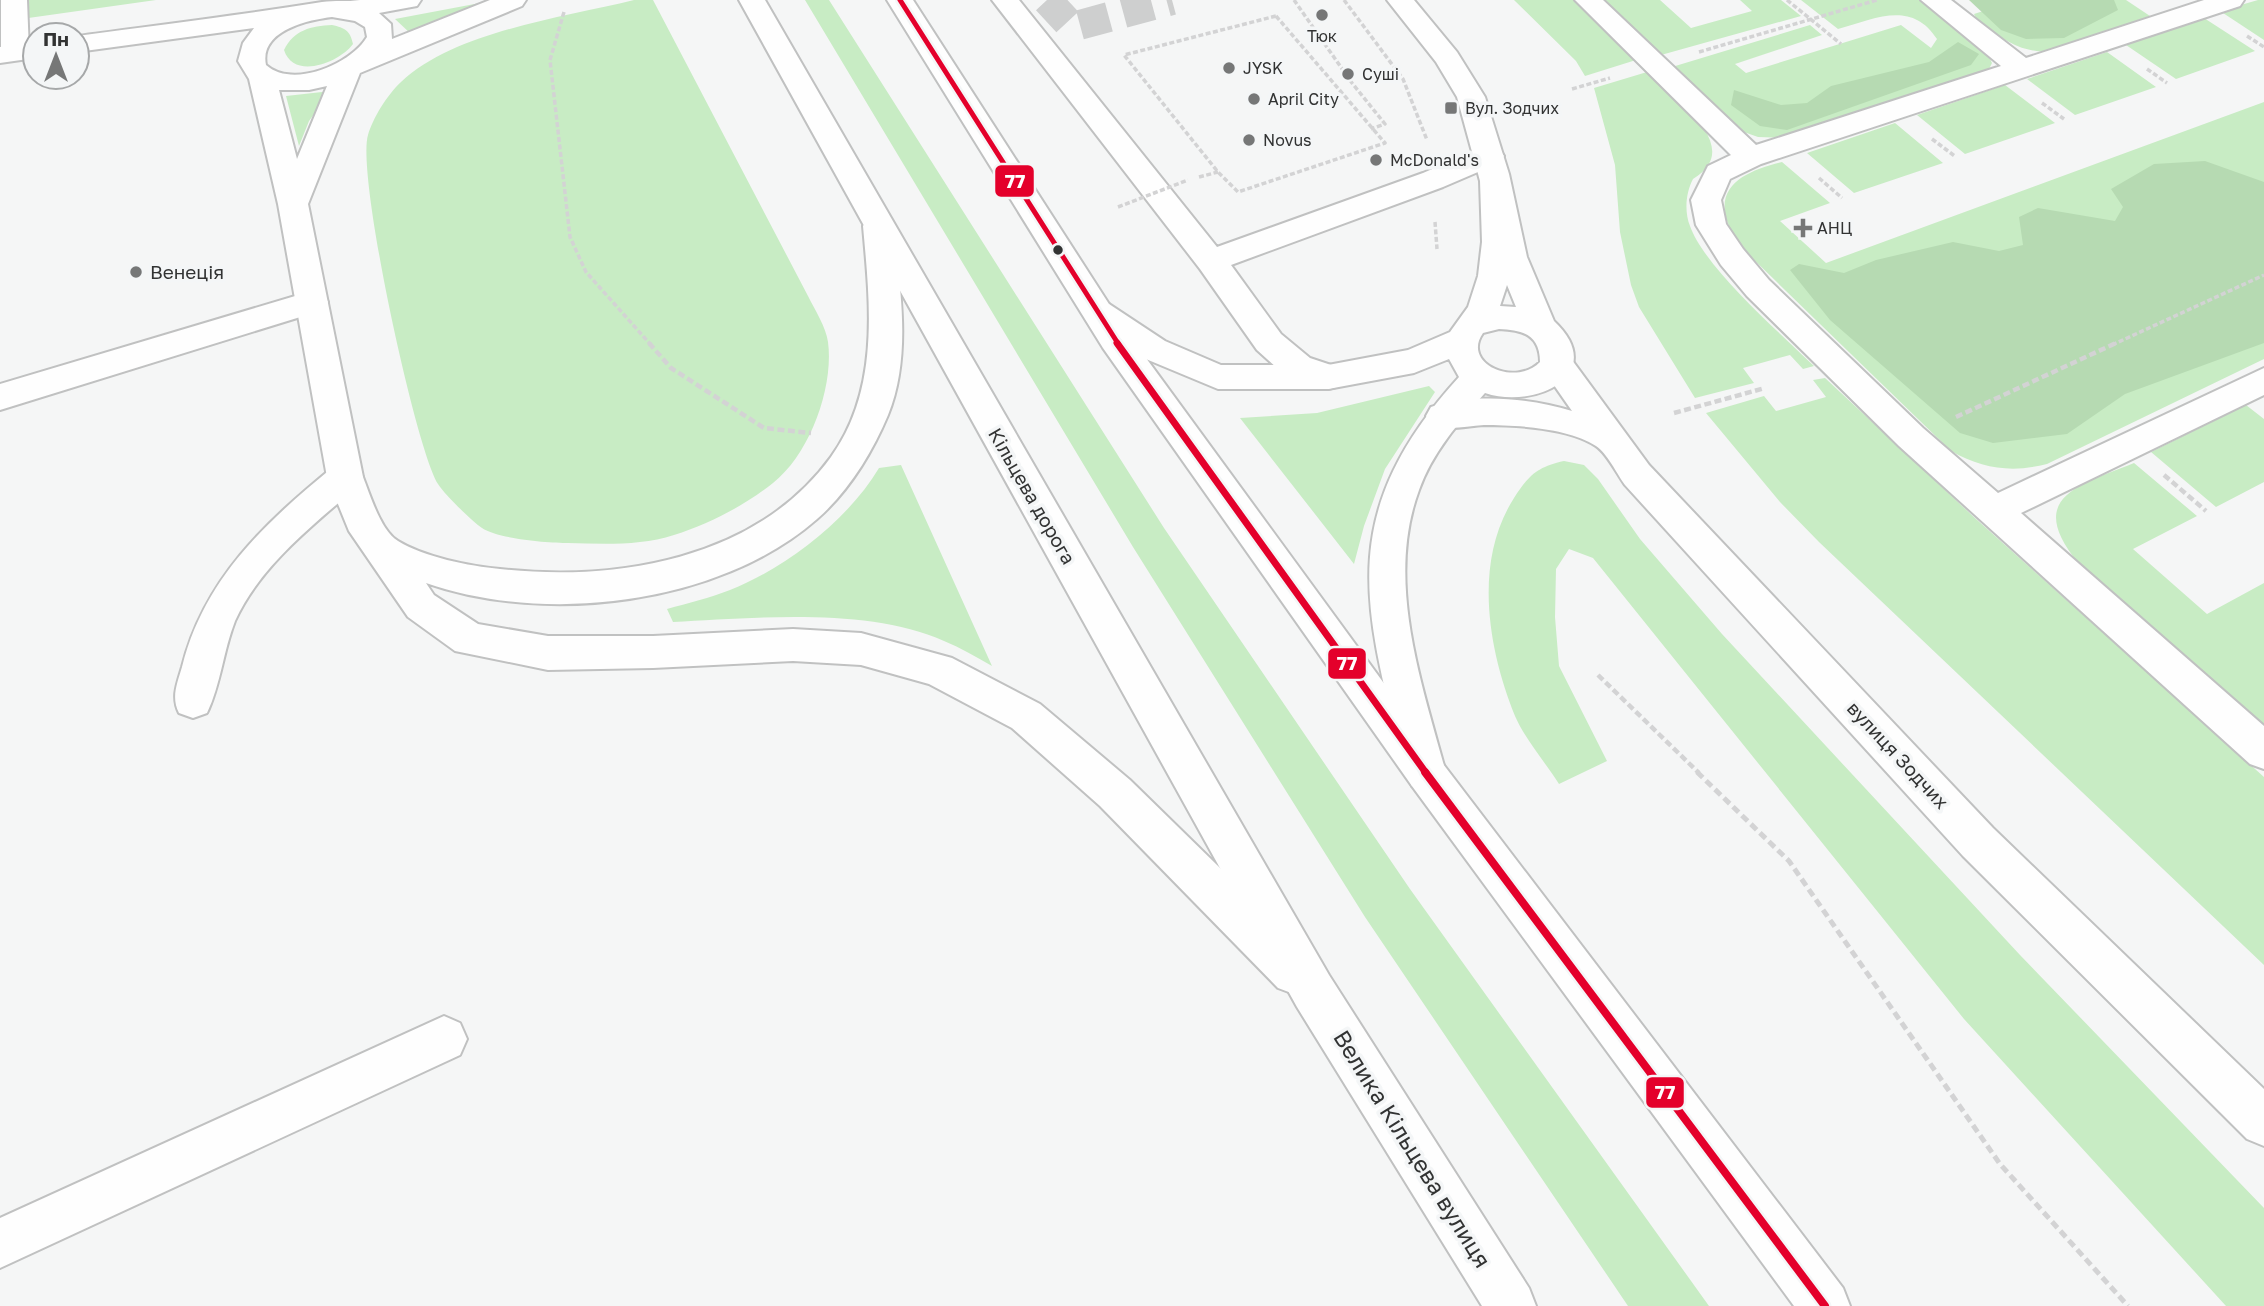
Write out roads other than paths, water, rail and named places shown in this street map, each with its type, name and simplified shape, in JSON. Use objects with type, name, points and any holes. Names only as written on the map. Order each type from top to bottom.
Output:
[{"type":"main road","points":[[14,0],[17,52]]},
{"type":"main road","points":[[91,42],[408,0]]},
{"type":"main road","points":[[131,37],[181,40],[241,60],[292,83],[329,78],[513,0]]},
{"type":"main road","name":"Кільцева дорога","points":[[751,0],[1313,991]]},
{"type":"main road","points":[[900,0],[1098,312],[1426,773],[1825,1306]]},
{"type":"main road","points":[[1005,0],[1211,261],[1269,342],[1298,367],[1328,377]]},
{"type":"main road","points":[[1400,0],[1447,58],[1471,97],[1492,165],[1511,257],[1541,328],[1556,346],[1557,365],[1544,380],[1519,387],[1492,382],[1480,376],[1464,359],[1467,332],[1486,300],[1497,256],[1492,165]]},
{"type":"main road","points":[[1588,0],[1751,158]]},
{"type":"main road","points":[[1934,0],[2021,68]]},
{"type":"main road","points":[[2231,0],[1751,158],[1718,173],[1706,200],[1711,225],[1732,257],[1758,288],[1911,438],[2264,751]]},
{"type":"main road","points":[[293,204],[356,66],[375,49],[380,38],[380,28],[373,19],[347,10]]},
{"type":"main road","points":[[241,60],[262,37],[286,21],[316,11]]},
{"type":"main road","points":[[241,60],[293,204],[345,477],[362,521],[421,606],[469,639],[548,653],[653,652],[793,645],[861,649],[938,670],[1026,716],[1115,793],[1313,991]]},
{"type":"main road","points":[[1211,261],[1433,180],[1492,165]]},
{"type":"main road","points":[[384,552],[473,582],[557,590],[623,587],[687,573],[750,547],[795,515],[830,484],[854,450],[871,414],[880,382],[887,333],[878,226]]},
{"type":"main road","points":[[0,397],[312,302]]},
{"type":"main road","points":[[1098,312],[1153,349],[1218,377],[1328,377],[1414,360],[1467,332],[1483,319],[1513,317],[1541,328]]},
{"type":"main road","name":"вулиця Зодчих","points":[[1557,365],[1637,475],[1978,842],[2264,1122]]},
{"type":"main road","points":[[1426,773],[1390,626],[1385,571],[1394,509],[1418,454],[1443,416],[1480,376]]},
{"type":"main road","points":[[1995,510],[2264,380]]},
{"type":"main road","points":[[1443,416],[1476,411],[1513,411],[1578,423],[1607,436]]},
{"type":"main road","points":[[193,701],[209,638],[238,581],[276,535],[345,477]]},
{"type":"main road","name":"Велика Кільцева вулиця","points":[[1313,991],[1511,1306]]},
{"type":"main road","points":[[0,1244],[444,1039]]},
{"type":"tunnel","points":[[1047,0],[1072,27],[1172,0]]},
{"type":"place","name":"Тюк","points":[[1322,15]]},
{"type":"place","name":"JYSK","points":[[1229,68]]},
{"type":"place","name":"Суші","points":[[1348,74]]},
{"type":"place","name":"April City","points":[[1254,99]]},
{"type":"place","name":"Вул. Зодчих","points":[[1451,108]]},
{"type":"place","name":"Novus","points":[[1249,140]]},
{"type":"place","name":"McDonald's","points":[[1376,160]]},
{"type":"place","name":"АНЦ","points":[[1803,228]]},
{"type":"place","name":"Венеція","points":[[136,272]]}]
